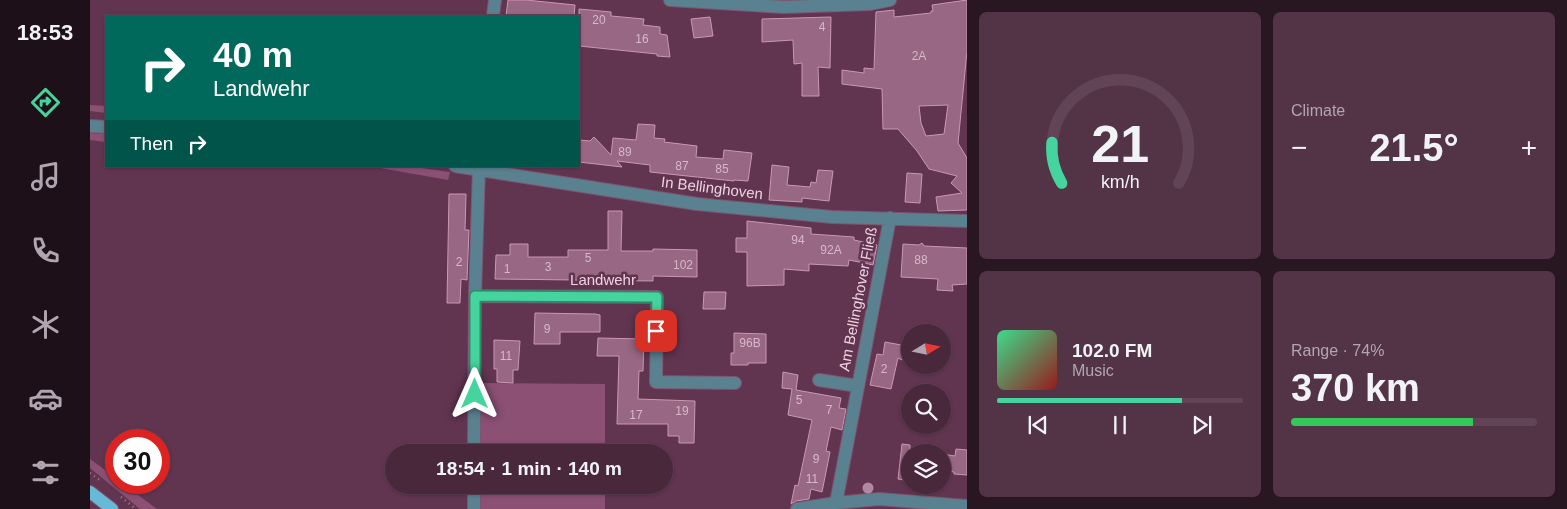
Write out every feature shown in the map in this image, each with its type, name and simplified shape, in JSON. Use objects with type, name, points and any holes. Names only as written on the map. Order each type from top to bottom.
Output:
[{"type":"main road","points":[[90,492],[112,509]]},
{"type":"street","points":[[493,15],[495,0]]},
{"type":"street","points":[[670,0],[784,7],[870,4],[890,0]]},
{"type":"street","points":[[90,126],[105,127]]},
{"type":"street","points":[[474,444],[475,296],[479,168]]},
{"type":"street","name":"In Bellinghoven","points":[[479,168],[697,204],[832,217],[967,221]]},
{"type":"street","name":"Am Bellinghover Fließ","points":[[836,502],[890,218]]},
{"type":"street","name":"Landwehr","points":[[475,296],[657,297],[656,382],[735,384]]},
{"type":"street","name":"Am Bellinghover Fließ","points":[[819,380],[858,386]]},
{"type":"street","points":[[474,494],[474,509]]},
{"type":"street","points":[[797,509],[836,502],[878,499],[967,506]]},
{"type":"shaded area","points":[[90,105],[105,106],[105,113],[90,111]]},
{"type":"shaded area","points":[[90,133],[105,134],[105,142],[90,140]]},
{"type":"shaded area","points":[[375,167],[414,167],[450,172],[448,180]]},
{"type":"shaded area","points":[[481,383],[605,384],[605,444],[480,444]]},
{"type":"shaded area","points":[[90,459],[105,470],[105,480],[90,468]]},
{"type":"shaded area","points":[[122,494],[137,494],[157,509],[140,509]]},
{"type":"shaded area","points":[[480,494],[605,494],[605,509],[479,509]]},
{"type":"building","points":[[508,0],[575,5],[574,15],[506,15]]},
{"type":"building","points":[[967,0],[967,51],[958,143],[967,158],[967,210],[938,211],[936,197],[962,193],[951,183],[957,176],[929,169],[917,151],[898,129],[883,129],[882,89],[842,84],[842,70],[864,73],[864,68],[874,69],[876,12],[894,10],[894,17],[931,13],[933,11],[932,5]],"holes":[[[948,105],[944,134],[926,136],[921,123],[919,106]]]},
{"type":"building","points":[[579,9],[611,12],[611,16],[644,19],[643,25],[660,27],[660,34],[667,35],[670,57],[580,46]]},
{"type":"building","points":[[710,17],[713,36],[694,38],[691,19]]},
{"type":"building","points":[[831,17],[830,68],[818,67],[819,96],[802,96],[802,63],[794,64],[793,40],[762,42],[762,19]]},
{"type":"building","points":[[638,124],[655,125],[654,138],[665,139],[664,142],[697,146],[696,157],[723,159],[724,150],[752,153],[748,181],[650,172],[650,165],[617,161],[622,167],[580,162],[580,140],[590,141],[594,137],[611,155],[613,138],[636,140]]},
{"type":"building","points":[[772,165],[789,167],[787,185],[810,187],[811,182],[816,183],[818,170],[833,171],[829,201],[802,198],[802,202],[769,200]]},
{"type":"building","points":[[907,173],[922,174],[920,203],[905,202]]},
{"type":"building","points":[[449,194],[466,194],[465,230],[469,230],[467,280],[461,279],[460,303],[447,303]]},
{"type":"building","points":[[608,211],[622,211],[621,251],[653,251],[653,249],[697,250],[697,277],[653,276],[653,281],[495,279],[496,255],[510,255],[510,244],[528,244],[528,257],[568,257],[568,250],[608,250]]},
{"type":"building","points":[[747,221],[811,228],[811,234],[854,237],[854,240],[877,245],[873,265],[849,260],[848,266],[809,264],[809,271],[784,269],[784,285],[747,286],[747,252],[736,252],[736,238],[747,238]]},
{"type":"building","points":[[922,243],[924,246],[967,248],[967,284],[952,285],[953,291],[937,290],[938,279],[901,277],[903,244],[919,245]]},
{"type":"building","points":[[704,292],[726,292],[725,309],[703,309]]},
{"type":"building","points":[[535,313],[600,315],[600,332],[560,332],[560,344],[534,344]]},
{"type":"building","points":[[734,333],[766,334],[766,363],[731,365],[731,353],[734,353]]},
{"type":"building","points":[[598,338],[644,339],[643,371],[639,371],[638,399],[695,401],[694,443],[679,443],[679,436],[668,436],[668,424],[617,424],[619,356],[597,356]]},
{"type":"building","points":[[494,340],[520,341],[518,370],[513,370],[513,383],[497,382],[497,369],[494,369]]},
{"type":"building","points":[[885,342],[901,345],[901,360],[898,358],[891,389],[870,385],[877,354],[883,355]]},
{"type":"building","points":[[783,372],[798,375],[796,390],[841,398],[839,408],[846,409],[842,430],[831,427],[826,451],[830,452],[822,492],[811,489],[809,499],[796,501],[791,504],[795,485],[798,486],[812,420],[788,415],[792,389],[782,388]]},
{"type":"building","points":[[956,449],[967,450],[967,475],[954,474],[954,472],[951,472],[951,455],[955,456]]},
{"type":"building","points":[[901,453],[901,480],[898,479]]},
{"type":"route","points":[[475,394],[475,296],[657,297],[656,331]]}]
